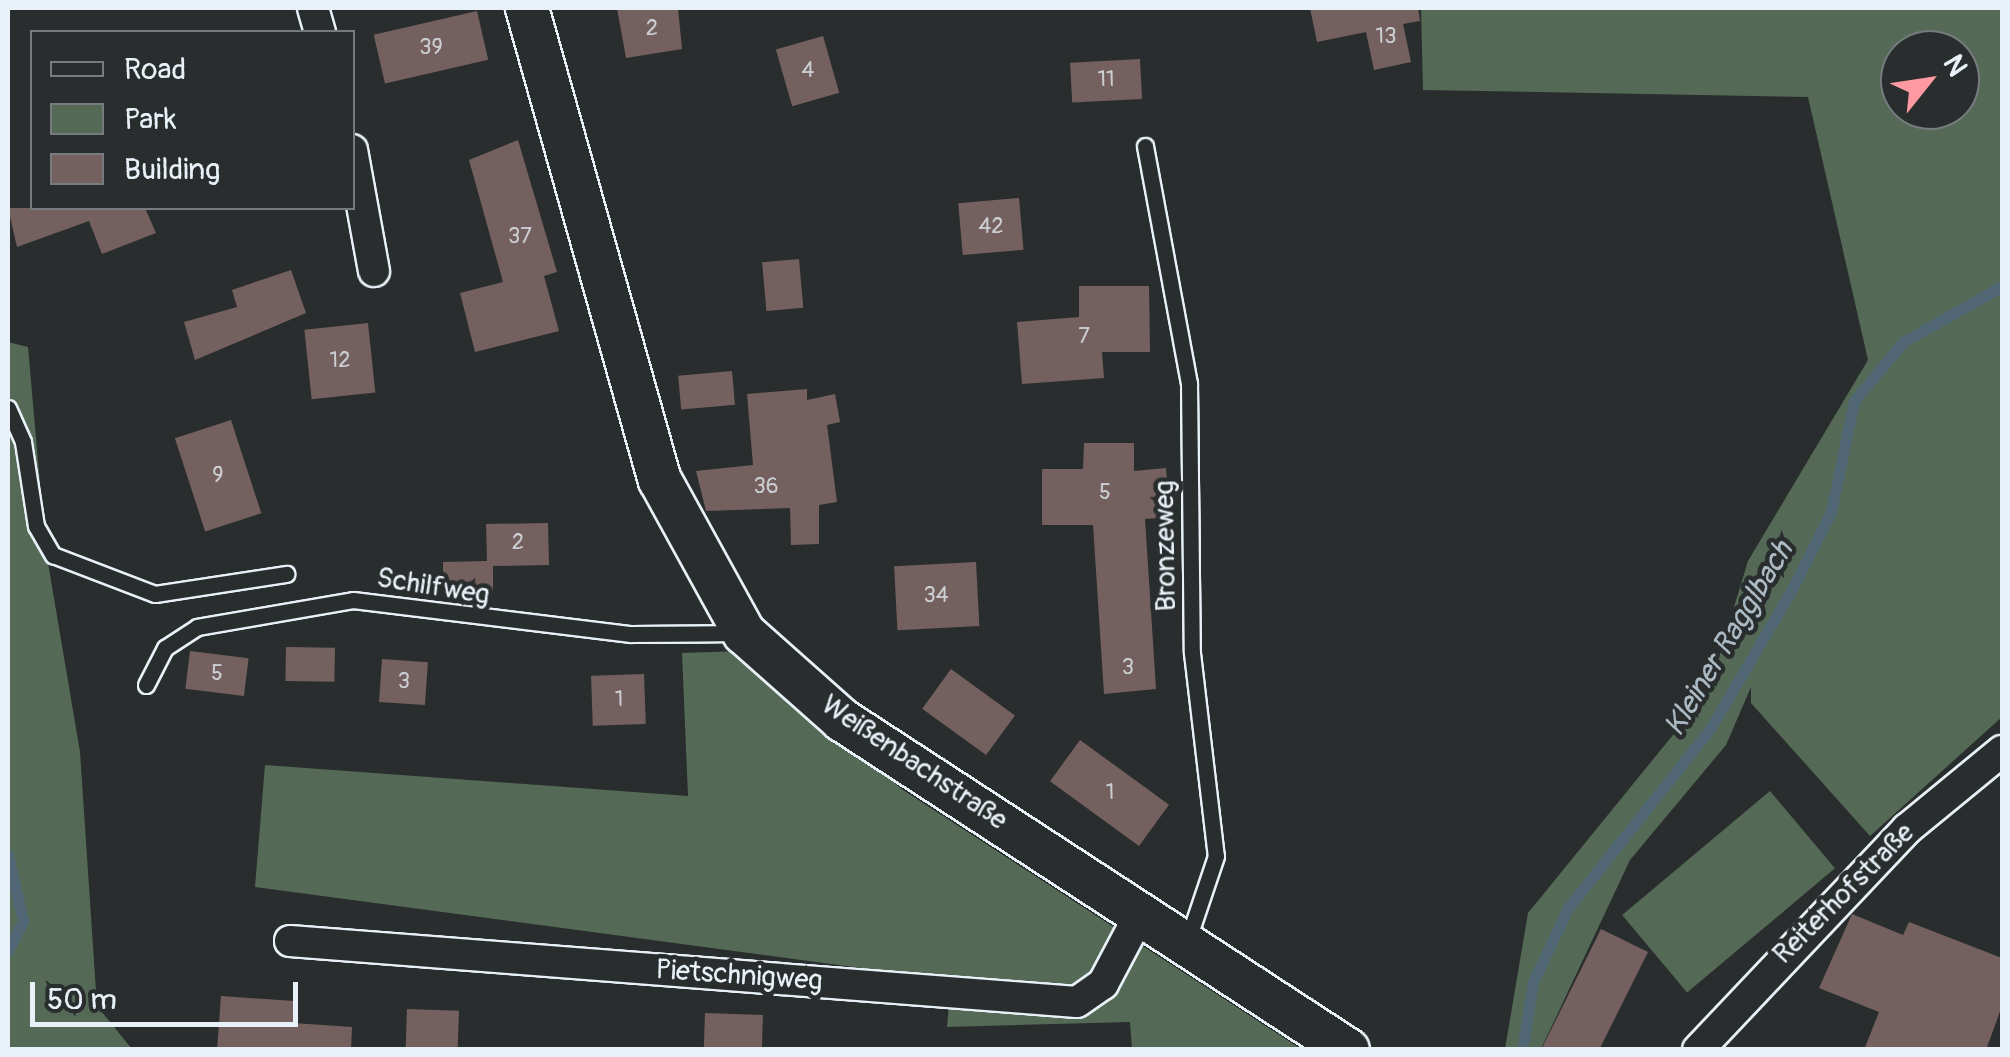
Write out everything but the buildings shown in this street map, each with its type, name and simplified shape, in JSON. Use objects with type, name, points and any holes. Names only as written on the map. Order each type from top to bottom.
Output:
[{"type":"main road","name":"Weißenbachstraße","points":[[527,8],[660,480],[744,633],[842,720],[1348,1050]]},
{"type":"street","points":[[355,166],[374,271]]},
{"type":"street","name":"Reiterhofstraße","points":[[1698,1050],[1907,829],[2002,750]]},
{"type":"street","name":"Pietschnigweg","points":[[290,940],[1076,1002],[1103,984],[1140,914]]},
{"type":"lane","name":"Bronzeweg","points":[[1145,146],[1190,383],[1192,653],[1216,856],[1187,944]]},
{"type":"lane","points":[[8,408],[23,442],[36,526],[53,555],[154,594],[286,574]]},
{"type":"lane","name":"Schilfweg","points":[[146,685],[165,648],[197,628],[353,600],[630,634],[744,633]]},
{"type":"green space","points":[[1421,8],[2002,8],[2002,717],[1870,836],[1751,703],[1751,687],[1726,745],[1630,860],[1541,1049],[1505,1049],[1528,913],[1708,692],[1748,561],[1868,360],[1808,97],[1423,90]]},
{"type":"green space","points":[[8,342],[28,347],[46,551],[80,752],[97,1006],[132,1049],[8,1050]]},
{"type":"green space","points":[[743,651],[903,790],[1301,1049],[1132,1049],[1130,1022],[947,1027],[951,980],[255,887],[265,765],[688,796],[682,653]]},
{"type":"green space","points":[[1770,791],[1835,868],[1687,992],[1622,915]]},
{"type":"waterway","name":"Kleiner Ragglbach","points":[[1522,1050],[1533,982],[1568,908],[1710,729],[1792,589],[1831,512],[1854,401],[1903,342],[2002,286]]},
{"type":"waterway","points":[[8,855],[23,921],[8,950]]}]
